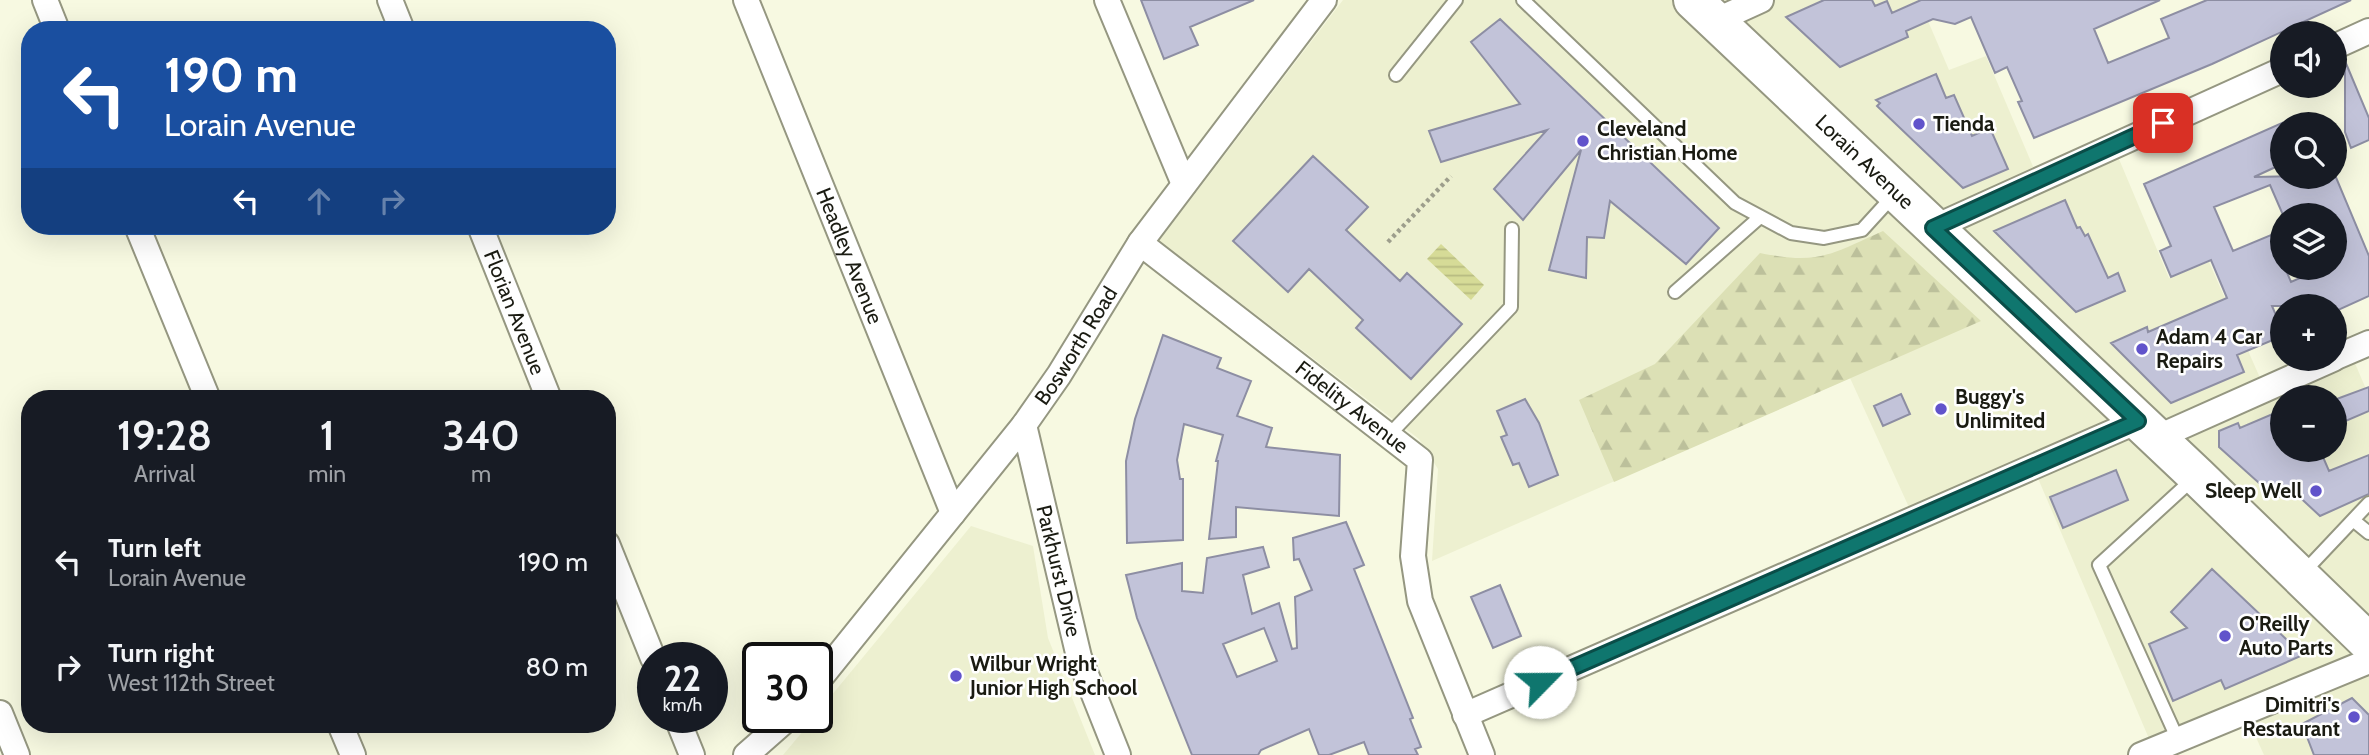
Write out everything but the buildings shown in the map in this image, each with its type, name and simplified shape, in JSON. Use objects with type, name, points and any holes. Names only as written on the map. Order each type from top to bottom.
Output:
[{"type":"main road","name":"Lorain Avenue","points":[[1704,10],[1895,194],[2197,476],[2369,643]]},
{"type":"street","points":[[45,0],[53,21]]},
{"type":"street","points":[[390,0],[398,21]]},
{"type":"street","name":"Headley Avenue","points":[[746,0],[953,513]]},
{"type":"street","points":[[1107,0],[1184,184]]},
{"type":"street","name":"Bosworth Road","points":[[833,662],[1024,425],[1059,375],[1140,243],[1324,0]]},
{"type":"street","points":[[1704,10],[1760,0]]},
{"type":"street","points":[[2347,41],[2369,32]]},
{"type":"street","points":[[1933,228],[2270,75]]},
{"type":"street","points":[[141,235],[204,390]]},
{"type":"street","name":"Florian Avenue","points":[[484,235],[545,390]]},
{"type":"street","name":"Fidelity Avenue","points":[[1140,243],[1420,460],[1413,556],[1420,601],[1482,755]]},
{"type":"street","points":[[2347,352],[2369,343]]},
{"type":"street","points":[[1465,715],[2147,430],[2300,371]]},
{"type":"street","name":"Parkhurst Drive","points":[[1024,425],[1079,657],[1118,755]]},
{"type":"street","points":[[616,566],[647,642]]},
{"type":"street","points":[[2141,755],[2369,661]]},
{"type":"street","points":[[0,713],[17,755]]},
{"type":"street","points":[[344,733],[353,755]]},
{"type":"street","points":[[683,733],[692,755]]},
{"type":"street","points":[[746,755],[771,733]]},
{"type":"lane","points":[[1396,75],[1457,0]]},
{"type":"lane","points":[[1523,0],[1735,203],[1760,217],[1791,233],[1824,238],[1862,230],[1895,194]]},
{"type":"lane","points":[[1675,292],[1760,217]]},
{"type":"lane","points":[[1389,435],[1511,307],[1512,229]]},
{"type":"lane","points":[[2178,740],[2099,565],[2197,476]]},
{"type":"lane","points":[[2300,576],[2369,503]]},
{"type":"lane","points":[[2353,520],[2369,533]]},
{"type":"path","points":[[1388,242],[1451,176]]},
{"type":"shaded area","points":[[1343,0],[1919,0],[1949,70],[1986,56],[2035,171],[2111,140],[2169,278],[2209,262],[2268,396],[2270,395],[2270,462],[2347,462],[2347,385],[2295,385],[2329,371],[2347,371],[2347,364],[2354,361],[2369,396],[2369,755],[2264,755],[2249,722],[2156,755],[2037,476],[1918,527],[1850,378],[1432,561],[1438,469],[1419,439],[1159,241]]},
{"type":"shaded area","points":[[1441,244],[1484,285],[1471,300],[1427,259]]},
{"type":"shaded area","name":"Wilbur Wright Junior High School","points":[[971,526],[1033,546],[1048,638],[1095,755],[783,755],[801,733],[833,733],[833,694]]},
{"type":"green space","points":[[1883,231],[1981,321],[1614,482],[1579,400],[1655,364],[1760,253],[1797,258],[1824,255]]},
{"type":"place","name":"Tienda","points":[[1919,124]]},
{"type":"place","name":"Cleveland Christian Home","points":[[1583,141]]},
{"type":"place","name":"Adam 4 Car Repairs","points":[[2142,349]]},
{"type":"place","name":"Buggy's Unlimited","points":[[1941,409]]},
{"type":"place","name":"Sleep Well","points":[[2316,491]]},
{"type":"place","name":"O'Reilly Auto Parts","points":[[2225,636]]},
{"type":"place","name":"Wilbur Wright Junior High School","points":[[956,676]]},
{"type":"place","name":"Dimitri's Restaurant","points":[[2354,717]]},
{"type":"route","points":[[1540,682],[2138,421],[1933,228],[2163,123]]}]
